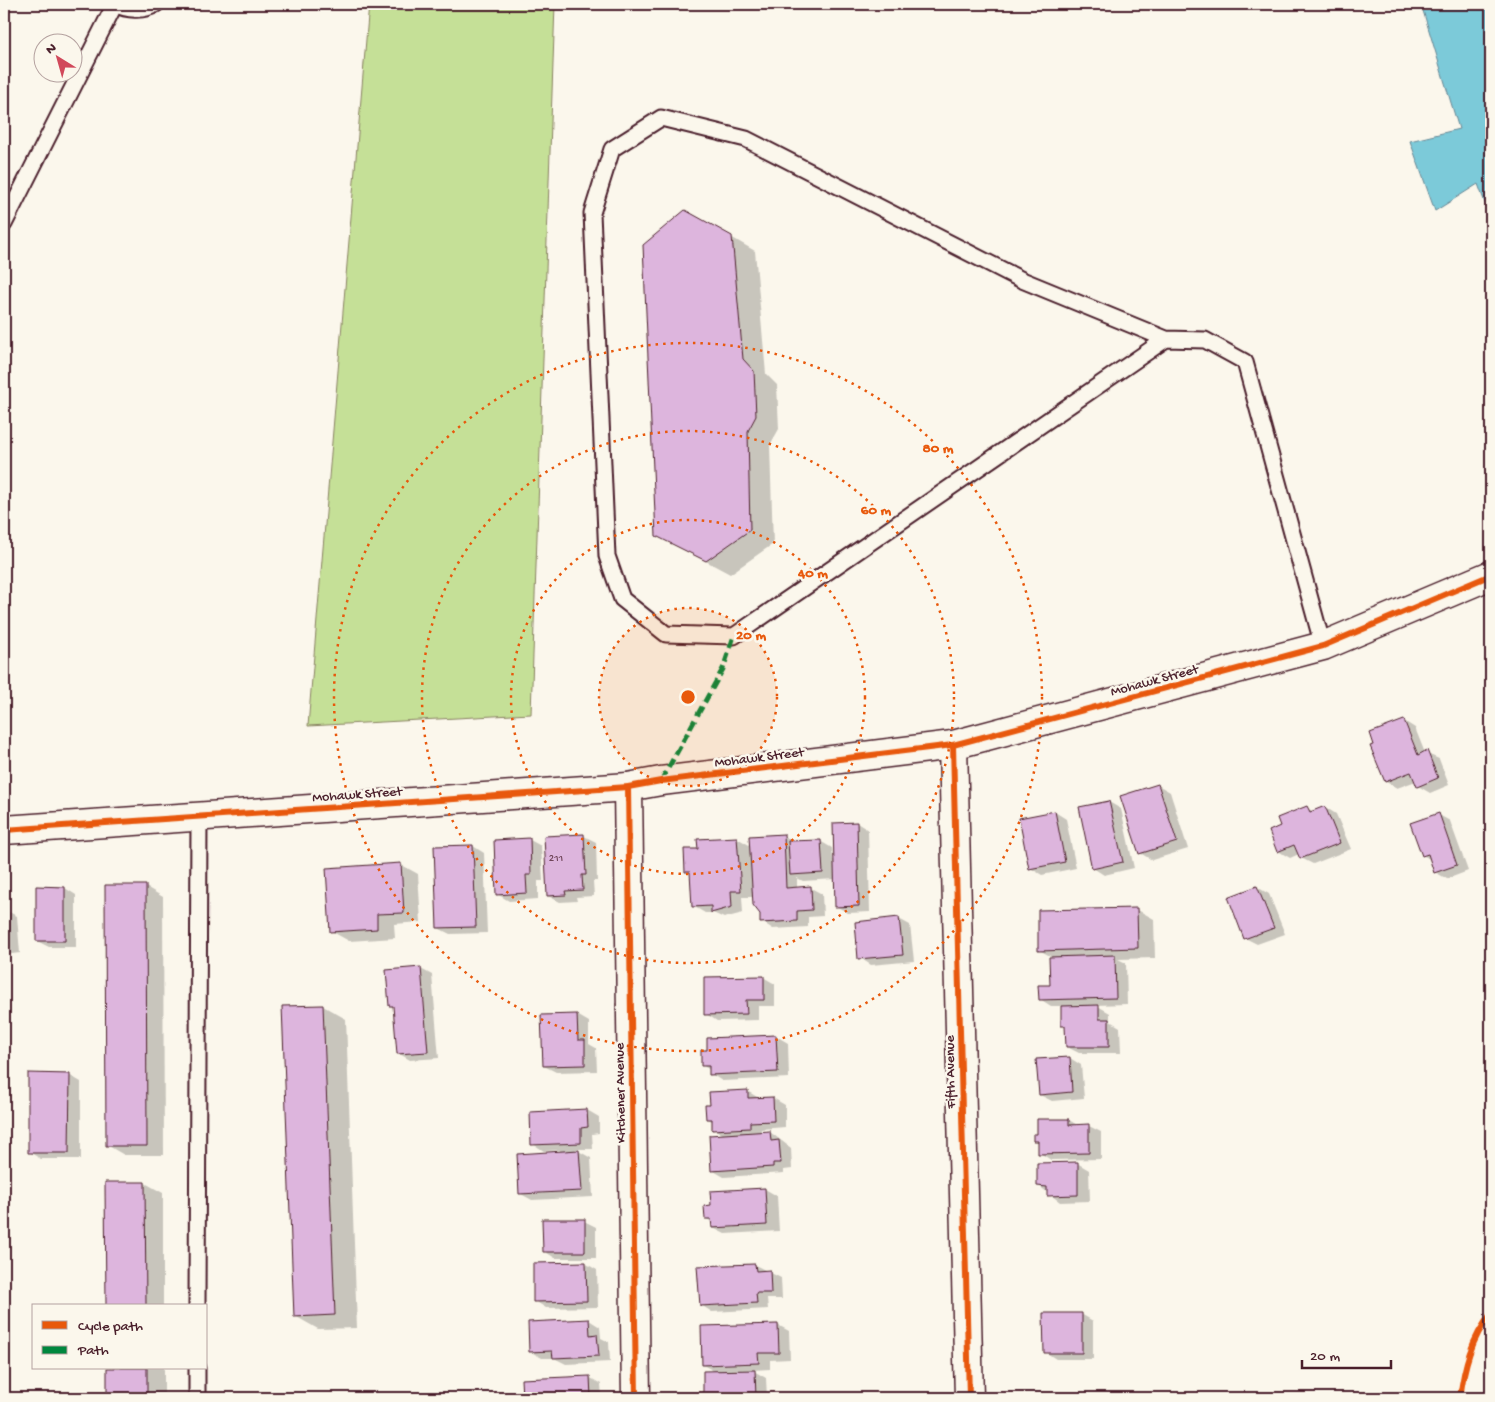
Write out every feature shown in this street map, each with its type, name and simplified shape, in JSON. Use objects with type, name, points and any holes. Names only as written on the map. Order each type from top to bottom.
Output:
[{"type":"street","name":"Mohawk Street","points":[[4,830],[628,787],[953,745],[1323,646],[1491,575]]},
{"type":"street","name":"Fifth Avenue","points":[[953,745],[969,1398]]},
{"type":"street","name":"Kitchener Avenue","points":[[628,787],[636,1398]]},
{"type":"lane","points":[[4,224],[114,4],[127,9],[140,9],[156,4]]},
{"type":"lane","points":[[1166,339],[734,636],[666,634],[622,599],[607,556],[592,213],[612,149],[662,118],[746,139],[1022,280],[1166,339],[1205,340],[1245,362],[1323,646]]},
{"type":"lane","points":[[197,1304],[199,817]]},
{"type":"lane","points":[[197,1370],[197,1398]]},
{"type":"green space","points":[[369,4],[555,4],[531,714],[308,726]]},
{"type":"water","points":[[1421,4],[1491,4],[1491,219],[1478,184],[1435,211],[1410,141],[1459,129]]},
{"type":"building","points":[[685,210],[732,236],[743,359],[754,371],[756,416],[748,431],[750,530],[706,561],[656,536],[643,245]]},
{"type":"building","points":[[1404,720],[1418,755],[1427,750],[1438,778],[1417,787],[1411,772],[1385,782],[1370,746],[1374,745],[1370,733]]},
{"type":"building","points":[[1158,784],[1177,842],[1139,854],[1120,796]]},
{"type":"building","points":[[1109,801],[1123,862],[1092,869],[1079,807]]},
{"type":"building","points":[[1307,806],[1310,812],[1325,806],[1340,843],[1300,859],[1294,845],[1277,852],[1269,831],[1280,826],[1277,818]]},
{"type":"building","points":[[1055,811],[1065,862],[1029,869],[1019,818]]},
{"type":"building","points":[[1439,813],[1457,865],[1434,873],[1428,854],[1422,856],[1410,823]]},
{"type":"building","points":[[857,822],[859,906],[835,907],[833,823]]},
{"type":"building","points":[[584,834],[586,875],[582,875],[583,890],[565,891],[566,895],[547,896],[544,836]]},
{"type":"building","points":[[784,834],[786,888],[811,886],[812,910],[797,911],[797,921],[760,923],[760,914],[753,905],[749,836]]},
{"type":"building","points":[[737,837],[741,891],[731,891],[732,907],[711,913],[711,906],[692,907],[690,872],[685,872],[684,849],[698,849],[697,839]]},
{"type":"building","points":[[530,838],[531,875],[526,875],[527,893],[496,895],[494,840]]},
{"type":"building","points":[[821,840],[823,873],[790,875],[788,841]]},
{"type":"building","points":[[473,845],[476,927],[437,928],[434,846]]},
{"type":"building","points":[[401,863],[404,913],[377,914],[377,929],[330,932],[326,868]]},
{"type":"building","points":[[105,885],[146,885],[147,1146],[106,1146]]},
{"type":"building","points":[[36,886],[65,887],[65,941],[36,941]]},
{"type":"building","points":[[1257,886],[1274,928],[1244,939],[1228,897]]},
{"type":"building","points":[[1137,908],[1138,948],[1038,951],[1038,910]]},
{"type":"building","points":[[4,909],[9,947],[4,948]]},
{"type":"building","points":[[899,917],[903,955],[858,959],[855,922]]},
{"type":"building","points":[[1115,955],[1116,998],[1039,1000],[1038,985],[1050,985],[1049,957]]},
{"type":"building","points":[[421,967],[428,1052],[397,1054],[393,1006],[389,1006],[386,970]]},
{"type":"building","points":[[764,976],[764,1000],[746,1000],[747,1014],[704,1015],[704,977]]},
{"type":"building","points":[[323,1005],[335,1315],[294,1317],[282,1006]]},
{"type":"building","points":[[1099,1005],[1099,1019],[1109,1019],[1109,1047],[1066,1047],[1065,1026],[1061,1026],[1061,1006]]},
{"type":"building","points":[[577,1014],[578,1040],[585,1040],[585,1065],[543,1066],[541,1015]]},
{"type":"building","points":[[776,1035],[778,1072],[709,1075],[709,1066],[701,1066],[701,1050],[707,1050],[707,1038]]},
{"type":"building","points":[[1070,1057],[1072,1092],[1039,1095],[1036,1059]]},
{"type":"building","points":[[28,1073],[70,1074],[69,1153],[28,1153]]},
{"type":"building","points":[[748,1090],[748,1098],[773,1097],[774,1121],[750,1122],[750,1128],[712,1130],[712,1119],[706,1119],[705,1105],[710,1105],[709,1092]]},
{"type":"building","points":[[587,1109],[588,1127],[581,1128],[581,1143],[531,1145],[530,1112]]},
{"type":"building","points":[[1037,1119],[1069,1119],[1069,1125],[1089,1124],[1089,1153],[1038,1154],[1038,1141],[1033,1141],[1033,1134],[1037,1134]]},
{"type":"building","points":[[770,1131],[771,1141],[779,1140],[781,1163],[773,1163],[773,1167],[711,1171],[709,1135]]},
{"type":"building","points":[[579,1150],[582,1191],[519,1194],[517,1154]]},
{"type":"building","points":[[1078,1162],[1078,1195],[1047,1196],[1047,1187],[1037,1186],[1037,1163]]},
{"type":"building","points":[[105,1182],[145,1182],[146,1304],[106,1304]]},
{"type":"building","points":[[765,1188],[767,1225],[712,1228],[711,1219],[705,1219],[704,1206],[711,1205],[710,1191]]},
{"type":"building","points":[[542,1219],[585,1219],[585,1252],[543,1252]]},
{"type":"building","points":[[586,1262],[587,1301],[533,1302],[533,1263]]},
{"type":"building","points":[[755,1264],[756,1271],[770,1270],[771,1293],[756,1293],[757,1303],[700,1306],[697,1266]]},
{"type":"building","points":[[1043,1313],[1082,1313],[1082,1353],[1044,1353]]},
{"type":"building","points":[[589,1319],[590,1335],[597,1334],[599,1356],[553,1358],[552,1351],[529,1352],[528,1322]]},
{"type":"building","points":[[778,1324],[779,1353],[758,1353],[759,1363],[702,1365],[701,1326]]},
{"type":"building","points":[[107,1370],[147,1370],[147,1398],[107,1398]]},
{"type":"building","points":[[755,1370],[756,1398],[703,1398],[703,1371]]},
{"type":"building","points":[[590,1376],[591,1398],[522,1398],[521,1379]]},
{"type":"marked path","points":[[661,781],[723,669],[734,636]]},
{"type":"cycle path","points":[[4,830],[628,787],[661,781],[953,745],[1323,646],[1491,575]]},
{"type":"cycle path","points":[[953,745],[969,1398]]},
{"type":"cycle path","points":[[628,787],[636,1398]]},
{"type":"cycle path","points":[[1460,1398],[1473,1343],[1491,1314]]}]
